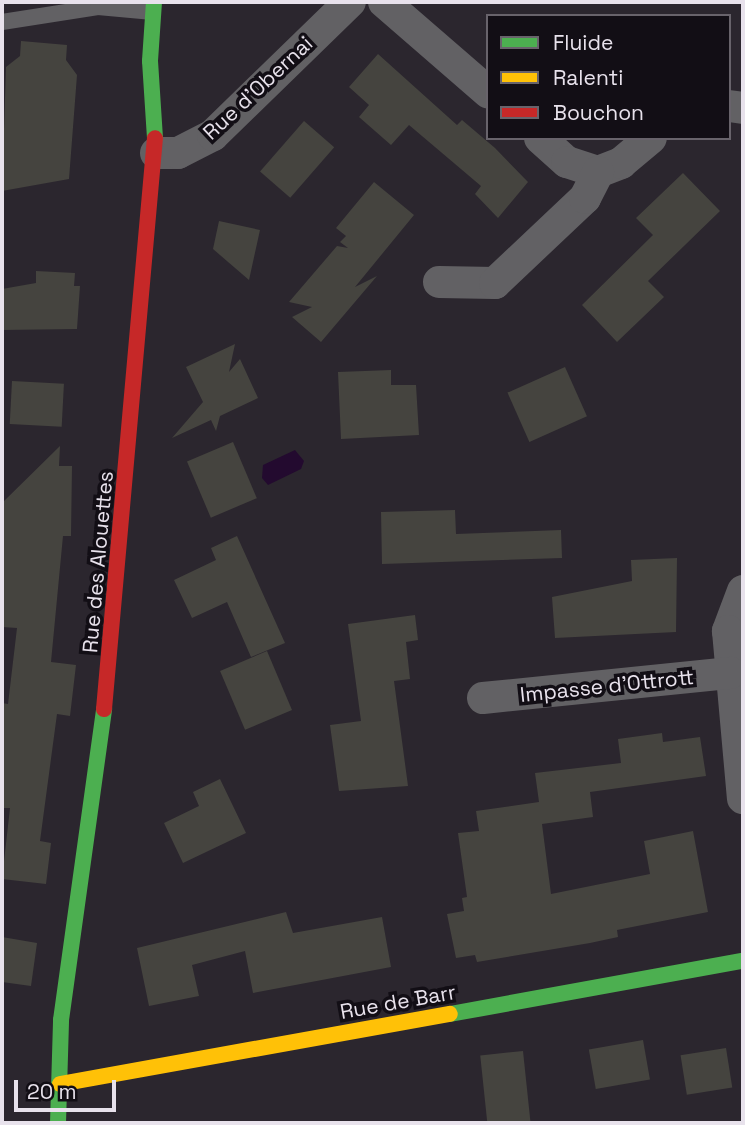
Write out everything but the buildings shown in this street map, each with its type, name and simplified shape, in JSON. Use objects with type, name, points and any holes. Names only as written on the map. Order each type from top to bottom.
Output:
[{"type":"street","name":"Rue d'Obernai","points":[[156,153],[178,153],[213,135],[350,2]]},
{"type":"street","points":[[384,2],[486,90]]},
{"type":"street","name":"Rue des Alouettes","points":[[58,1123],[61,1020],[111,659],[156,153],[150,61],[154,7]]},
{"type":"street","points":[[542,140],[567,162],[598,172],[621,163],[649,140]]},
{"type":"street","points":[[439,282],[495,283],[585,198],[598,172]]},
{"type":"street","points":[[743,592],[728,631],[743,799]]},
{"type":"street","name":"Impasse d'Ottrott","points":[[483,698],[731,673]]},
{"type":"street","name":"Rue de Barr","points":[[60,1084],[743,961]]},
{"type":"lane","points":[[2,22],[98,4],[154,7]]},
{"type":"shaded area","points":[[295,450],[304,461],[301,469],[268,485],[262,478],[263,465]]},
{"type":"traffic: fast","points":[[154,2],[150,61],[155,138]]},
{"type":"traffic: fast","points":[[58,1123],[61,1020],[104,709]]},
{"type":"traffic: fast","points":[[450,1014],[743,961]]},
{"type":"traffic: slow","points":[[60,1084],[450,1014]]},
{"type":"traffic: jam","points":[[104,709],[155,138]]}]
